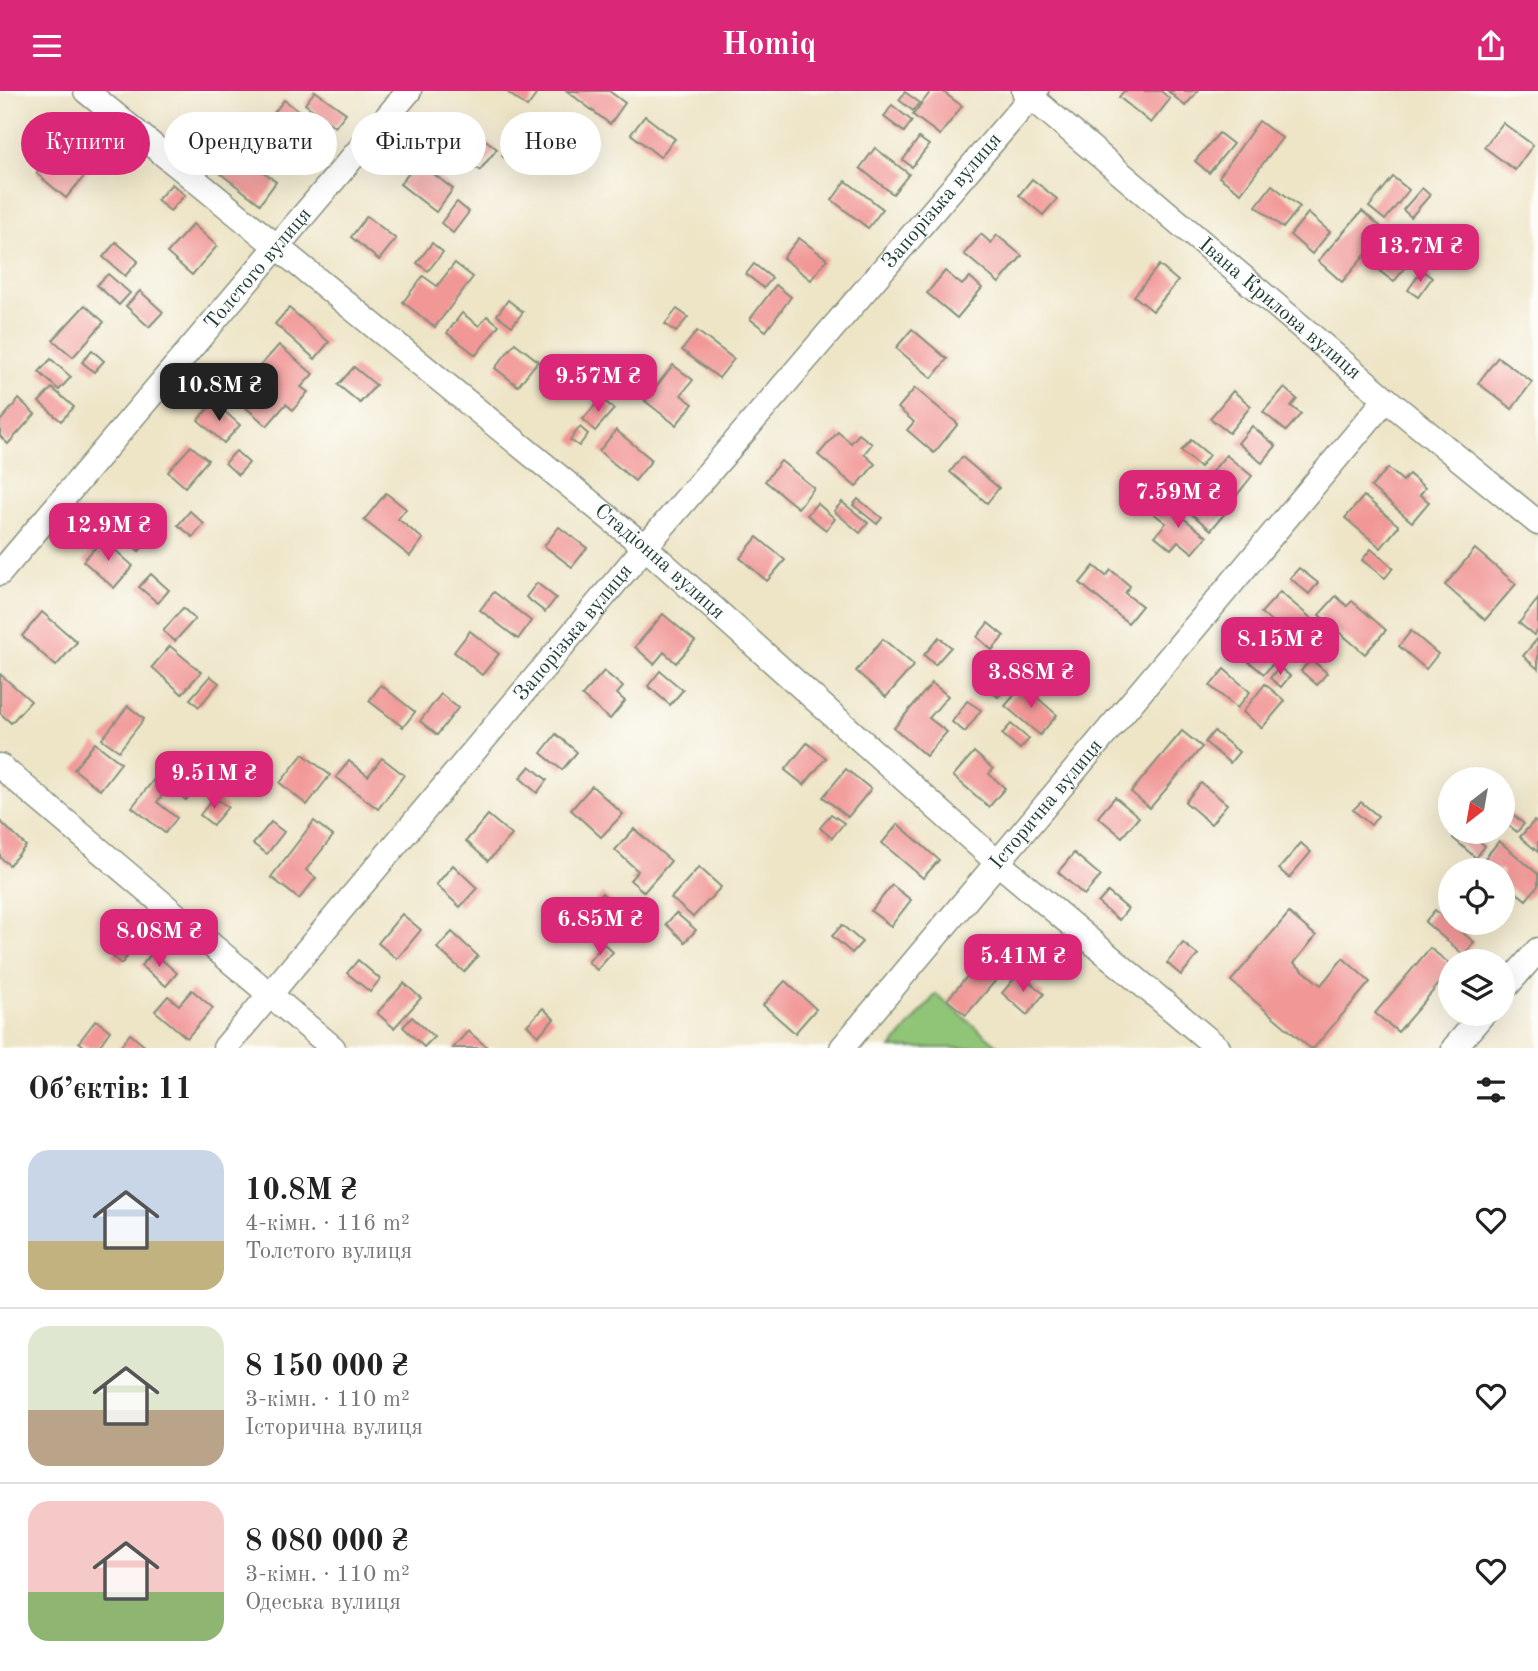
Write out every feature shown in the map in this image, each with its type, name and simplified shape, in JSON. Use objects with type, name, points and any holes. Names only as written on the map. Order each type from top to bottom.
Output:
[{"type":"street","name":"Стадіонна вулиця","points":[[86,91],[645,547],[997,862],[1218,1048]]},
{"type":"street","name":"Толстого вулиця","points":[[0,573],[409,91]]},
{"type":"street","name":"Івана Крилова вулиця","points":[[1030,93],[1387,399],[1538,523]]},
{"type":"street","name":"Запорізька вулиця","points":[[225,1048],[1030,93]]},
{"type":"street","name":"Історична вулиця","points":[[842,1048],[1387,399]]},
{"type":"street","points":[[0,766],[333,1048]]},
{"type":"street","points":[[1515,976],[1538,950]]},
{"type":"street","points":[[1454,1048],[1473,1026]]},
{"type":"green space","points":[[936,994],[1001,1048],[891,1048]]},
{"type":"building","points":[[315,91],[346,113],[337,124],[337,112],[315,112],[305,104]]},
{"type":"building","points":[[506,91],[531,91],[536,95],[527,107]]},
{"type":"building","points":[[567,91],[609,91],[625,103],[610,124],[601,117],[601,112],[594,112]]},
{"type":"building","points":[[931,91],[942,91],[962,106],[940,135],[913,115]]},
{"type":"building","points":[[1124,91],[1161,91],[1170,99],[1151,123],[1119,97]]},
{"type":"building","points":[[1168,91],[1198,91],[1185,106]]},
{"type":"building","points":[[905,92],[920,103],[913,111],[899,100]]},
{"type":"building","points":[[284,100],[300,112],[275,112]]},
{"type":"building","points":[[892,105],[912,121],[904,132],[884,117]]},
{"type":"building","points":[[645,116],[675,139],[660,157],[631,134]]},
{"type":"building","points":[[1259,121],[1282,138],[1241,193],[1219,177]]},
{"type":"building","points":[[1503,123],[1533,145],[1515,170],[1484,147]]},
{"type":"building","points":[[1219,133],[1233,144],[1209,173],[1195,161]]},
{"type":"building","points":[[919,138],[929,145],[912,167],[903,160]]},
{"type":"building","points":[[486,140],[497,149],[486,163]]},
{"type":"building","points":[[875,148],[909,174],[893,194],[860,168]]},
{"type":"building","points":[[38,175],[85,175],[66,198]]},
{"type":"building","points":[[222,175],[267,175],[276,182],[260,204]]},
{"type":"building","points":[[407,175],[435,175],[453,189],[436,212],[400,184]]},
{"type":"building","points":[[1393,177],[1409,190],[1385,220],[1369,207]]},
{"type":"building","points":[[1032,179],[1057,199],[1043,215],[1019,195]]},
{"type":"building","points":[[846,181],[883,209],[868,228],[832,200]]},
{"type":"building","points":[[172,184],[185,195],[170,211],[157,200]]},
{"type":"building","points":[[1272,185],[1300,207],[1283,228],[1256,206]]},
{"type":"building","points":[[1422,188],[1430,195],[1411,217],[1403,210]]},
{"type":"building","points":[[457,202],[469,212],[453,233],[441,223]]},
{"type":"building","points":[[1362,211],[1386,231],[1342,282],[1318,261]]},
{"type":"building","points":[[1308,213],[1330,232],[1312,254],[1290,235]]},
{"type":"building","points":[[367,216],[396,239],[379,260],[351,237]]},
{"type":"building","points":[[193,224],[217,246],[192,275],[167,253]]},
{"type":"building","points":[[981,234],[991,243],[997,235],[1022,256],[999,283],[964,254]]},
{"type":"building","points":[[799,238],[827,259],[811,280],[783,258]]},
{"type":"building","points":[[116,242],[138,261],[125,276],[103,257]]},
{"type":"building","points":[[1397,242],[1414,255],[1394,282],[1377,269]]},
{"type":"building","points":[[432,243],[443,252],[428,271],[417,263]]},
{"type":"building","points":[[455,263],[473,277],[435,327],[403,302],[423,276],[437,286]]},
{"type":"building","points":[[754,264],[772,278],[764,288],[746,274]]},
{"type":"building","points":[[1159,265],[1178,281],[1153,311],[1134,296]]},
{"type":"building","points":[[1422,270],[1432,278],[1418,297],[1408,290]]},
{"type":"building","points":[[945,271],[962,285],[970,277],[982,288],[957,318],[927,293]]},
{"type":"building","points":[[108,274],[130,293],[119,305],[97,285]]},
{"type":"building","points":[[776,285],[791,297],[766,331],[750,319]]},
{"type":"building","points":[[140,291],[163,312],[149,327],[126,306]]},
{"type":"building","points":[[508,300],[523,312],[512,326],[497,315]]},
{"type":"building","points":[[85,305],[104,322],[73,357],[53,340]]},
{"type":"building","points":[[289,308],[329,342],[315,359],[275,324]]},
{"type":"building","points":[[677,309],[688,317],[676,332],[665,324]]},
{"type":"building","points":[[462,313],[479,326],[487,316],[499,325],[476,355],[447,333]]},
{"type":"building","points":[[912,329],[947,359],[932,378],[896,348]]},
{"type":"building","points":[[697,331],[734,359],[719,378],[682,350]]},
{"type":"building","points":[[515,343],[538,361],[518,386],[495,368]]},
{"type":"building","points":[[279,345],[313,374],[301,387],[308,392],[293,410],[286,404],[267,426],[243,405],[261,385],[251,376]]},
{"type":"building","points":[[92,350],[104,361],[94,372],[82,362]]},
{"type":"building","points":[[1498,357],[1532,382],[1512,409],[1478,383]]},
{"type":"building","points":[[51,359],[71,377],[59,390],[39,372]]},
{"type":"building","points":[[673,365],[693,380],[681,395],[693,404],[676,425],[645,401]]},
{"type":"building","points":[[354,367],[376,385],[360,403],[338,385]]},
{"type":"building","points":[[52,388],[74,407],[61,421],[39,402]]},
{"type":"building","points":[[915,388],[958,424],[934,453],[907,430],[914,422],[898,408]]},
{"type":"building","points":[[1284,388],[1297,399],[1291,406],[1301,414],[1286,431],[1263,412]]},
{"type":"building","points":[[1233,391],[1251,406],[1229,433],[1210,418]]},
{"type":"building","points":[[601,398],[614,409],[595,431],[583,419]]},
{"type":"building","points":[[19,399],[35,414],[8,444],[0,436],[0,421]]},
{"type":"building","points":[[214,402],[240,425],[224,443],[198,420]]},
{"type":"building","points":[[1252,426],[1276,446],[1262,463],[1238,443]]},
{"type":"building","points":[[580,427],[588,434],[579,446],[570,440]]},
{"type":"building","points":[[616,430],[652,460],[635,481],[599,451]]},
{"type":"building","points":[[838,432],[851,443],[859,434],[872,444],[864,454],[875,464],[856,487],[818,455]]},
{"type":"building","points":[[1191,440],[1209,455],[1200,467],[1181,451]]},
{"type":"building","points":[[191,446],[208,460],[185,487],[168,472]]},
{"type":"building","points":[[236,451],[249,463],[238,475],[225,463]]},
{"type":"building","points":[[1226,455],[1252,476],[1236,496],[1210,474]]},
{"type":"building","points":[[962,457],[999,488],[987,503],[950,472]]},
{"type":"building","points":[[781,461],[814,488],[798,508],[765,481]]},
{"type":"building","points":[[1388,468],[1403,481],[1409,474],[1425,488],[1420,495],[1429,502],[1412,522],[1371,487]]},
{"type":"building","points":[[1170,476],[1181,485],[1186,479],[1226,512],[1211,530],[1160,488]]},
{"type":"building","points":[[386,493],[406,509],[398,519],[423,539],[410,556],[364,520]]},
{"type":"building","points":[[1364,496],[1399,526],[1381,548],[1345,518]]},
{"type":"building","points":[[858,499],[882,518],[877,524],[853,505]]},
{"type":"building","points":[[1162,501],[1207,537],[1193,553],[1178,541],[1171,549],[1155,536],[1166,523],[1153,513]]},
{"type":"building","points":[[842,502],[868,523],[860,533],[834,511]]},
{"type":"building","points":[[817,503],[835,519],[826,530],[807,515]]},
{"type":"building","points":[[129,511],[154,533],[139,551],[113,528]]},
{"type":"building","points":[[190,511],[204,524],[193,537],[178,525]]},
{"type":"building","points":[[559,527],[587,548],[572,567],[544,546]]},
{"type":"building","points":[[757,537],[785,560],[767,581],[740,558]]},
{"type":"building","points":[[103,539],[133,566],[114,588],[83,561]]},
{"type":"building","points":[[1371,549],[1393,568],[1385,578],[1362,560]]},
{"type":"building","points":[[1475,549],[1516,584],[1485,620],[1445,585]]},
{"type":"building","points":[[1094,566],[1106,576],[1111,570],[1130,586],[1125,593],[1142,606],[1128,623],[1080,583]]},
{"type":"building","points":[[1299,568],[1318,583],[1309,594],[1290,578]]},
{"type":"building","points":[[151,574],[169,590],[158,603],[139,587]]},
{"type":"building","points":[[537,583],[556,598],[545,612],[526,597]]},
{"type":"building","points":[[494,592],[531,621],[518,639],[480,610]]},
{"type":"building","points":[[1280,592],[1312,619],[1294,641],[1261,613]]},
{"type":"building","points":[[1336,596],[1347,606],[1352,601],[1386,630],[1365,654],[1319,615]]},
{"type":"building","points":[[1538,599],[1538,630],[1534,635],[1519,623]]},
{"type":"building","points":[[183,608],[195,619],[175,641],[163,631]]},
{"type":"building","points":[[42,612],[77,642],[56,666],[22,636]]},
{"type":"building","points":[[663,614],[695,641],[676,663],[664,652],[654,664],[635,647]]},
{"type":"building","points":[[1316,622],[1329,633],[1321,641],[1308,631]]},
{"type":"building","points":[[988,623],[1004,636],[992,650],[977,637]]},
{"type":"building","points":[[470,631],[499,654],[482,675],[454,652]]},
{"type":"building","points":[[1411,631],[1438,654],[1426,669],[1399,646]]},
{"type":"building","points":[[1250,634],[1278,658],[1264,674],[1236,651]]},
{"type":"building","points":[[939,637],[951,647],[935,665],[924,655]]},
{"type":"building","points":[[1538,638],[1538,669],[1523,656]]},
{"type":"building","points":[[883,639],[914,665],[886,697],[856,671]]},
{"type":"building","points":[[170,646],[201,672],[182,694],[152,667]]},
{"type":"building","points":[[1311,659],[1327,673],[1317,685],[1301,671]]},
{"type":"building","points":[[1002,667],[1014,676],[998,697],[986,688]]},
{"type":"building","points":[[1279,667],[1290,676],[1281,687],[1270,678]]},
{"type":"building","points":[[1224,669],[1250,692],[1237,708],[1210,686]]},
{"type":"building","points":[[604,671],[623,687],[617,694],[625,701],[610,719],[582,696]]},
{"type":"building","points":[[660,671],[683,690],[670,705],[648,686]]},
{"type":"building","points":[[0,674],[31,701],[11,723],[0,713]]},
{"type":"building","points":[[210,676],[219,683],[199,707],[190,699]]},
{"type":"building","points":[[932,683],[948,696],[929,718],[947,732],[926,756],[894,728]]},
{"type":"building","points":[[1265,684],[1285,701],[1262,728],[1243,712]]},
{"type":"building","points":[[381,685],[415,712],[403,727],[369,701]]},
{"type":"building","points":[[1023,685],[1057,715],[1040,735],[1005,706]]},
{"type":"building","points":[[441,694],[458,708],[437,735],[420,721]]},
{"type":"building","points":[[967,701],[981,710],[965,732],[952,722]]},
{"type":"building","points":[[128,706],[144,719],[119,751],[102,739]]},
{"type":"building","points":[[1011,724],[1029,739],[1020,749],[1002,734]]},
{"type":"building","points":[[1182,731],[1202,747],[1150,808],[1131,792]]},
{"type":"building","points":[[1214,731],[1239,752],[1230,763],[1205,742]]},
{"type":"building","points":[[556,734],[577,752],[562,770],[541,753]]},
{"type":"building","points":[[95,743],[121,763],[100,790],[74,769]]},
{"type":"building","points":[[807,743],[826,758],[804,785],[785,770]]},
{"type":"building","points":[[974,752],[993,769],[989,774],[1005,788],[989,807],[953,776]]},
{"type":"building","points":[[303,754],[330,775],[307,805],[280,783]]},
{"type":"building","points":[[171,758],[184,768],[157,802],[177,818],[165,833],[132,807]]},
{"type":"building","points":[[382,758],[404,775],[378,809],[336,777],[349,761],[368,776]]},
{"type":"building","points":[[530,766],[547,780],[537,793],[520,778]]},
{"type":"building","points":[[846,769],[871,789],[848,817],[823,797]]},
{"type":"building","points":[[188,777],[198,785],[186,800],[176,792]]},
{"type":"building","points":[[1201,783],[1227,804],[1211,824],[1185,802]]},
{"type":"building","points":[[592,786],[623,814],[601,837],[571,810]]},
{"type":"building","points":[[214,797],[228,807],[213,825],[200,815]]},
{"type":"building","points":[[1115,797],[1139,817],[1122,837],[1098,817]]},
{"type":"building","points":[[1361,802],[1378,816],[1371,825],[1353,810]]},
{"type":"building","points":[[831,814],[844,823],[832,838],[820,828]]},
{"type":"building","points":[[488,815],[512,835],[488,861],[466,841]]},
{"type":"building","points":[[1516,817],[1524,824],[1516,831]]},
{"type":"building","points":[[0,821],[26,846],[9,865],[0,857]]},
{"type":"building","points":[[314,821],[333,836],[306,870],[316,878],[299,899],[271,877]]},
{"type":"building","points":[[1534,821],[1538,825],[1538,852],[1520,837]]},
{"type":"building","points":[[271,822],[284,832],[267,854],[253,844]]},
{"type":"building","points":[[898,824],[939,860],[923,878],[882,843]]},
{"type":"building","points":[[634,829],[671,861],[644,892],[630,880],[638,871],[615,850]]},
{"type":"building","points":[[1301,843],[1311,852],[1289,878],[1279,869]]},
{"type":"building","points":[[1460,844],[1483,844],[1485,846],[1476,858]]},
{"type":"building","points":[[1497,844],[1503,844],[1538,874],[1538,886],[1526,900],[1515,891],[1515,858],[1485,858]]},
{"type":"building","points":[[1074,853],[1101,876],[1084,895],[1058,872]]},
{"type":"building","points":[[453,865],[477,888],[460,907],[436,885]]},
{"type":"building","points":[[699,867],[721,887],[693,917],[671,898]]},
{"type":"building","points":[[892,885],[911,900],[891,926],[871,911]]},
{"type":"building","points":[[1108,892],[1128,909],[1119,920],[1098,903]]},
{"type":"building","points":[[602,893],[619,909],[593,938],[576,922]]},
{"type":"building","points":[[1435,910],[1438,912],[1438,933],[1425,922]]},
{"type":"building","points":[[676,913],[696,930],[685,942],[666,924]]},
{"type":"building","points":[[1289,913],[1316,936],[1294,963],[1321,985],[1343,958],[1370,982],[1314,1048],[1310,1048],[1231,981]]},
{"type":"building","points":[[402,914],[421,930],[397,959],[378,943]]},
{"type":"building","points":[[842,925],[862,942],[852,953],[832,936]]},
{"type":"building","points":[[452,932],[478,956],[464,972],[437,948]]},
{"type":"building","points":[[130,934],[140,942],[121,964],[112,956]]},
{"type":"building","points":[[1440,935],[1465,935],[1474,942],[1469,949],[1457,949]]},
{"type":"building","points":[[1183,943],[1198,955],[1181,975],[1167,963]]},
{"type":"building","points":[[604,944],[613,952],[597,970],[588,962]]},
{"type":"building","points":[[1430,948],[1438,954],[1438,985],[1398,1032],[1375,1013]]},
{"type":"building","points":[[990,949],[1009,965],[966,1015],[947,1000]]},
{"type":"building","points":[[153,952],[177,973],[166,986],[141,966]]},
{"type":"building","points":[[358,960],[380,979],[370,992],[347,973]]},
{"type":"building","points":[[1019,973],[1044,994],[1027,1015],[1002,993]]},
{"type":"building","points":[[785,981],[816,1009],[795,1033],[763,1005]]},
{"type":"building","points":[[404,983],[421,998],[394,1028],[377,1013]]},
{"type":"building","points":[[192,990],[213,1008],[187,1038],[155,1011],[168,996],[179,1005]]},
{"type":"building","points":[[543,1008],[554,1019],[538,1036],[527,1025]]},
{"type":"building","points":[[412,1017],[434,1037],[424,1047],[403,1027]]},
{"type":"building","points":[[96,1020],[110,1031],[98,1048],[86,1048],[79,1042]]},
{"type":"building","points":[[468,1031],[488,1048],[453,1048]]},
{"type":"building","points":[[130,1034],[147,1048],[119,1048]]}]
